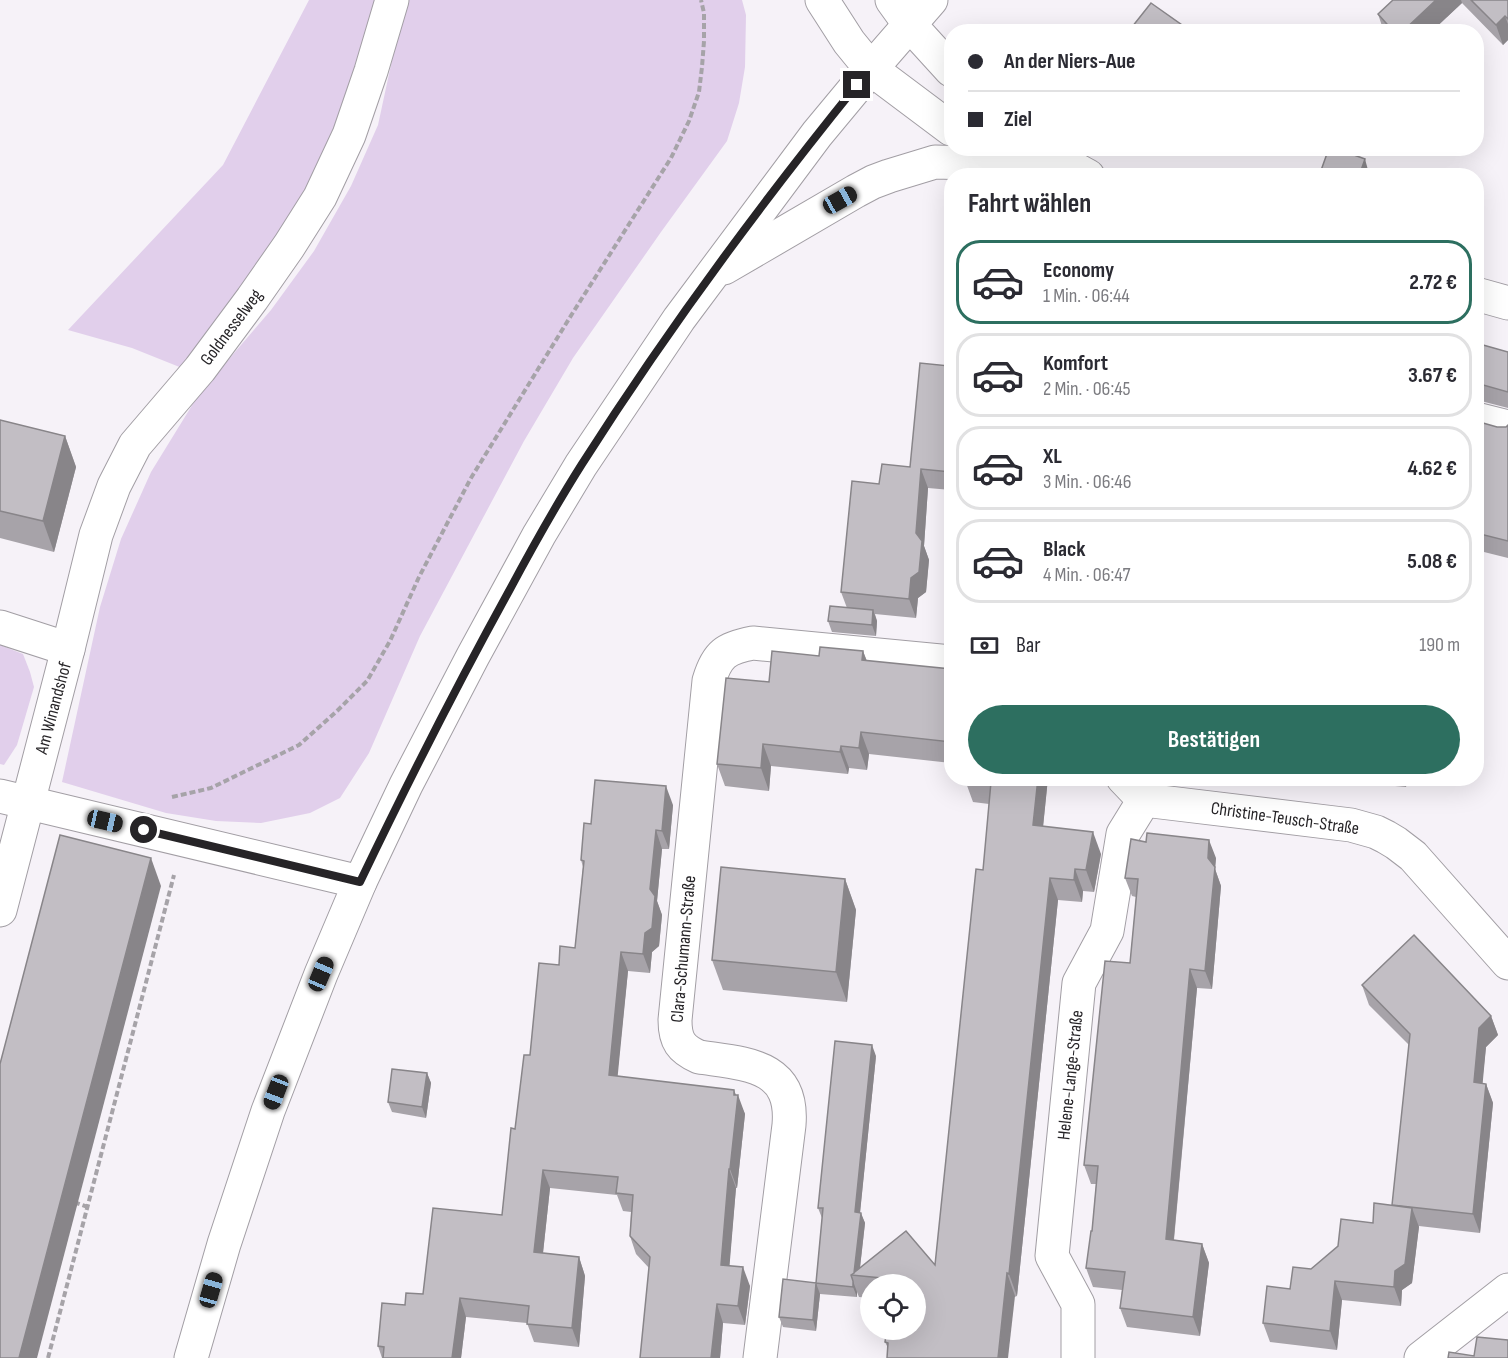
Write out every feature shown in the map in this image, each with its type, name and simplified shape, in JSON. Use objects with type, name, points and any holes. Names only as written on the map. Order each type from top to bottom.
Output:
[{"type":"street","name":"Goldnesselweg","points":[[68,649],[96,535],[114,486],[135,445],[200,369],[289,246],[320,197],[349,135],[372,71],[392,0]]},
{"type":"street","points":[[822,0],[849,42],[871,69],[944,124]]},
{"type":"street","points":[[191,1358],[224,1244],[268,1111],[321,974],[360,882],[406,785],[473,656],[539,535],[581,465],[673,328],[817,134],[871,69],[901,13],[931,0]]},
{"type":"street","points":[[901,13],[944,62]]},
{"type":"street","points":[[994,156],[1008,164]]},
{"type":"street","points":[[1056,156],[1074,168]]},
{"type":"street","points":[[710,276],[873,182],[889,176],[935,162],[1008,164],[1022,168]]},
{"type":"street","points":[[1484,296],[1508,303]]},
{"type":"street","points":[[1484,420],[1508,426]]},
{"type":"street","name":"Am Winandshof","points":[[0,627],[68,649],[14,799],[0,910]]},
{"type":"street","name":"Clara-Schumann-Straße","points":[[760,1358],[789,1125],[789,1106],[783,1088],[768,1072],[746,1064],[699,1057],[683,1047],[675,1032],[710,681],[725,651],[753,642],[944,661]]},
{"type":"street","name":"Christine-Teusch-Straße","points":[[1133,789],[1340,823],[1376,832],[1413,856],[1508,963]]},
{"type":"street","name":"Helene-Lange-Straße","points":[[1078,1358],[1078,1304],[1052,1256],[1079,983],[1107,931],[1133,789]]},
{"type":"street","points":[[14,799],[360,882]]},
{"type":"street","points":[[1421,1358],[1507,1293]]},
{"type":"path","points":[[165,798],[211,788],[299,745],[367,681],[390,641],[419,577],[471,478],[671,158],[689,121],[699,92],[704,41],[704,13],[701,0]]},
{"type":"path","points":[[48,1358],[184,840]]},
{"type":"path","points":[[71,1201],[88,1207]]},
{"type":"shaded area","points":[[309,0],[383,0],[327,166],[187,370],[132,348],[68,330],[223,165]]},
{"type":"shaded area","points":[[405,0],[742,0],[746,15],[745,67],[739,103],[727,141],[573,358],[524,441],[420,636],[369,753],[340,798],[310,813],[261,823],[216,821],[166,813],[62,782],[100,607],[121,539],[151,472],[199,394],[271,310],[314,251],[351,186],[378,125]]},
{"type":"shaded area","points":[[0,645],[23,654],[34,687],[17,745],[4,765],[0,764]]},
{"type":"building","points":[[1393,0],[1436,0],[1410,24],[1387,24],[1378,14]]},
{"type":"building","points":[[1471,0],[1508,0],[1508,19],[1505,16],[1496,25]]},
{"type":"building","points":[[1151,3],[1181,24],[1134,24]]},
{"type":"building","points":[[1326,156],[1357,156],[1365,159],[1362,168],[1322,168]]},
{"type":"building","points":[[1484,345],[1508,352],[1508,392],[1484,385]]},
{"type":"building","points":[[920,363],[944,365],[944,471],[921,469],[916,533],[922,541],[919,572],[911,578],[909,599],[841,592],[852,481],[879,484],[882,464],[910,467]]},
{"type":"building","points":[[0,420],[65,436],[43,521],[0,511]]},
{"type":"building","points":[[1484,423],[1497,427],[1508,425],[1508,541],[1484,535]]},
{"type":"building","points":[[830,606],[873,610],[872,625],[828,621]]},
{"type":"building","points":[[820,647],[863,651],[862,660],[944,668],[944,741],[861,732],[859,748],[841,746],[840,752],[763,744],[761,768],[717,764],[726,678],[769,682],[772,651],[819,656]]},
{"type":"building","points":[[595,780],[666,786],[662,831],[656,830],[650,889],[655,896],[652,928],[645,933],[643,954],[621,952],[609,1075],[734,1090],[734,1095],[738,1095],[721,1265],[743,1267],[738,1306],[717,1304],[711,1358],[640,1358],[650,1257],[630,1236],[633,1195],[616,1193],[618,1177],[543,1170],[534,1252],[579,1257],[572,1328],[527,1324],[529,1306],[460,1298],[452,1358],[383,1358],[384,1347],[378,1346],[382,1303],[405,1305],[406,1293],[423,1294],[433,1208],[502,1215],[511,1128],[515,1129],[524,1055],[530,1055],[539,963],[559,965],[560,946],[575,948],[584,861],[581,860],[584,823],[591,824]]},
{"type":"building","points":[[991,786],[1037,786],[1033,825],[1093,832],[1086,870],[1075,869],[1074,880],[1050,878],[1009,1274],[1007,1273],[998,1358],[887,1358],[888,1343],[885,1340],[926,1340],[926,1274],[851,1275],[906,1231],[935,1265],[976,869],[983,870]]},
{"type":"building","points":[[1147,833],[1209,840],[1208,858],[1215,867],[1205,971],[1190,969],[1166,1239],[1202,1244],[1193,1317],[1120,1308],[1125,1272],[1086,1268],[1098,1166],[1084,1165],[1105,961],[1130,963],[1138,879],[1125,878],[1131,839],[1146,842]]},
{"type":"building","points":[[60,835],[151,858],[19,1358],[0,1358],[0,1064]]},
{"type":"building","points":[[721,867],[845,879],[836,972],[712,960]]},
{"type":"building","points":[[1414,935],[1491,1016],[1479,1028],[1474,1082],[1486,1084],[1473,1214],[1392,1205],[1410,1034],[1362,985]]},
{"type":"building","points":[[835,1041],[872,1045],[855,1212],[861,1213],[854,1273],[851,1275],[853,1287],[816,1283],[823,1208],[818,1208]]},
{"type":"building","points":[[392,1069],[427,1073],[422,1107],[388,1102]]},
{"type":"building","points":[[1374,1203],[1412,1208],[1405,1264],[1395,1271],[1394,1287],[1335,1281],[1330,1331],[1263,1323],[1267,1286],[1290,1289],[1293,1267],[1311,1269],[1338,1246],[1341,1219],[1373,1223]]},
{"type":"building","points":[[783,1279],[816,1283],[813,1320],[779,1317]]},
{"type":"building","points":[[1477,1337],[1508,1340],[1508,1358],[1448,1358],[1449,1352],[1474,1356]]},
{"type":"route","points":[[144,830],[360,882],[406,785],[473,656],[539,535],[581,465],[710,276],[817,134],[857,85]]}]
